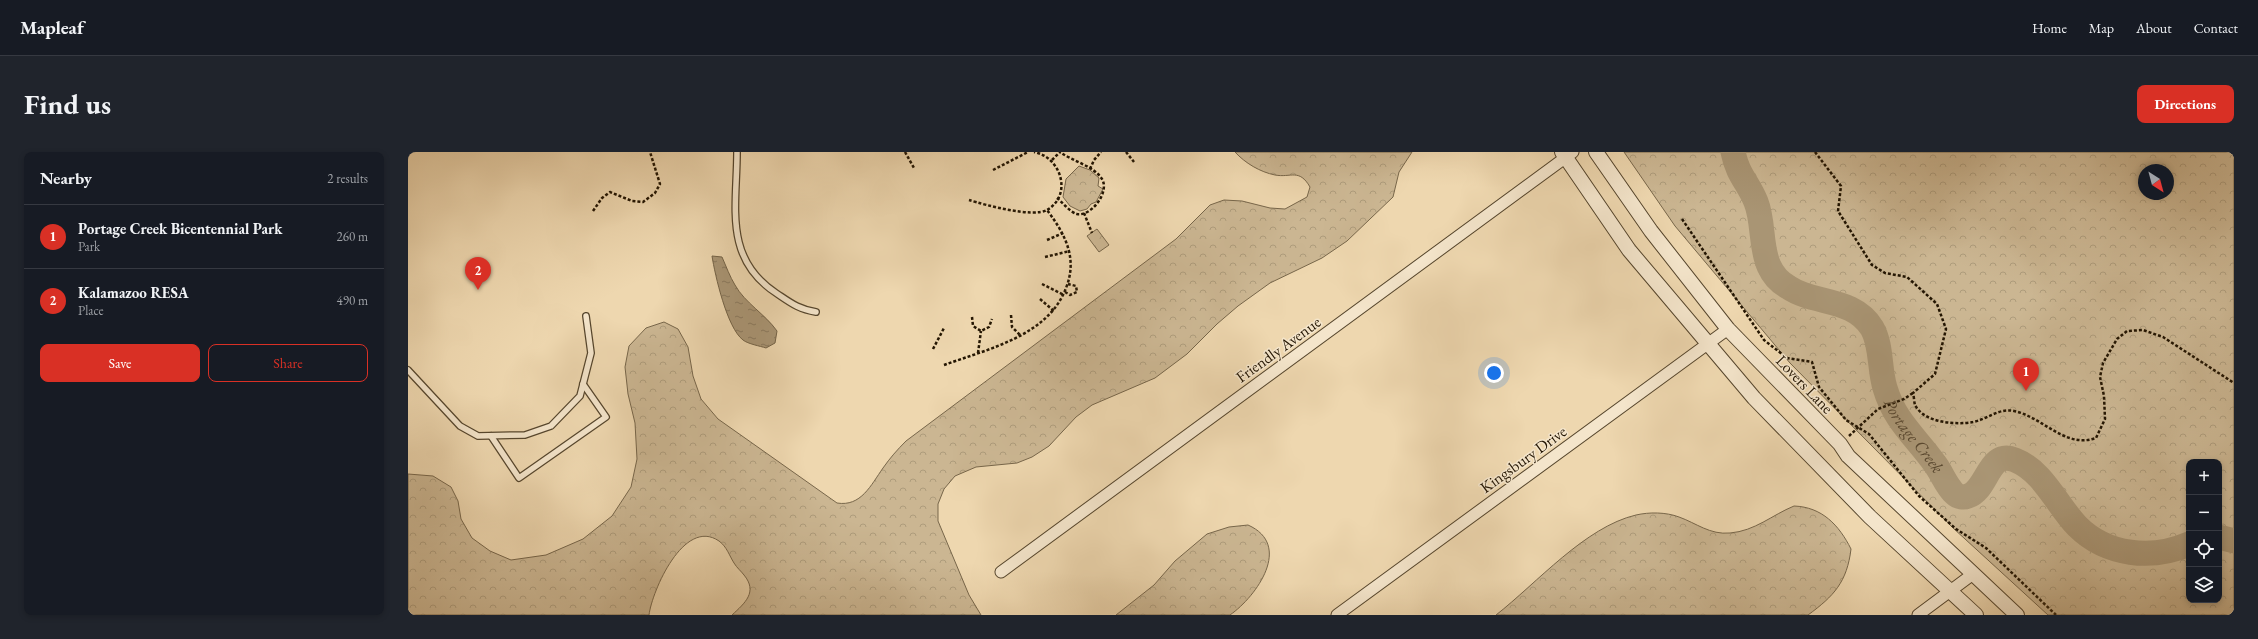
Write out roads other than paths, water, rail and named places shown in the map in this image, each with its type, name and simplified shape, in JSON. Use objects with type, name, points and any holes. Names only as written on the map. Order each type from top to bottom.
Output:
[{"type":"street","name":"Lovers Lane","points":[[1596,152],[1651,231],[1728,328],[1840,444],[1848,456],[2016,615]]},
{"type":"street","points":[[1567,154],[1629,250],[1754,398],[1870,517],[1976,615]]},
{"type":"street","name":"Friendly Avenue","points":[[1001,572],[1567,154]]},
{"type":"street","name":"Kingsbury Drive","points":[[1337,615],[1728,328]]},
{"type":"street","points":[[1918,615],[1973,574]]},
{"type":"lane","points":[[737,152],[736,235],[742,256],[753,273],[768,288],[800,309],[816,312]]},
{"type":"lane","points":[[408,370],[460,426],[478,436],[525,435],[551,426],[580,396],[591,353],[586,316]]},
{"type":"lane","points":[[491,436],[519,478],[606,417],[583,384]]},
{"type":"water","points":[[712,256],[722,257],[731,279],[739,291],[777,331],[775,343],[766,348],[751,344],[743,340],[737,334],[723,301]]},
{"type":"waterway","name":"Portage Creek","points":[[1733,152],[1740,173],[1756,202],[1760,218],[1764,250],[1772,272],[1782,283],[1798,293],[1844,306],[1855,311],[1864,318],[1872,328],[1875,335],[1879,349],[1883,381],[1894,410],[1900,420],[1928,454],[1955,494],[1965,497],[1975,492],[1994,465],[1999,460],[2006,458],[2015,460],[2034,472],[2042,480],[2077,526],[2102,544],[2130,552],[2145,553],[2160,552],[2186,545]]},
{"type":"waterway","name":"Portage Creek","points":[[2222,538],[2234,541]]},
{"type":"place","name":"Kalamazoo RESA","points":[[478,290]]},
{"type":"place","name":"Portage Creek Bicentennial Park","points":[[2026,391]]}]
